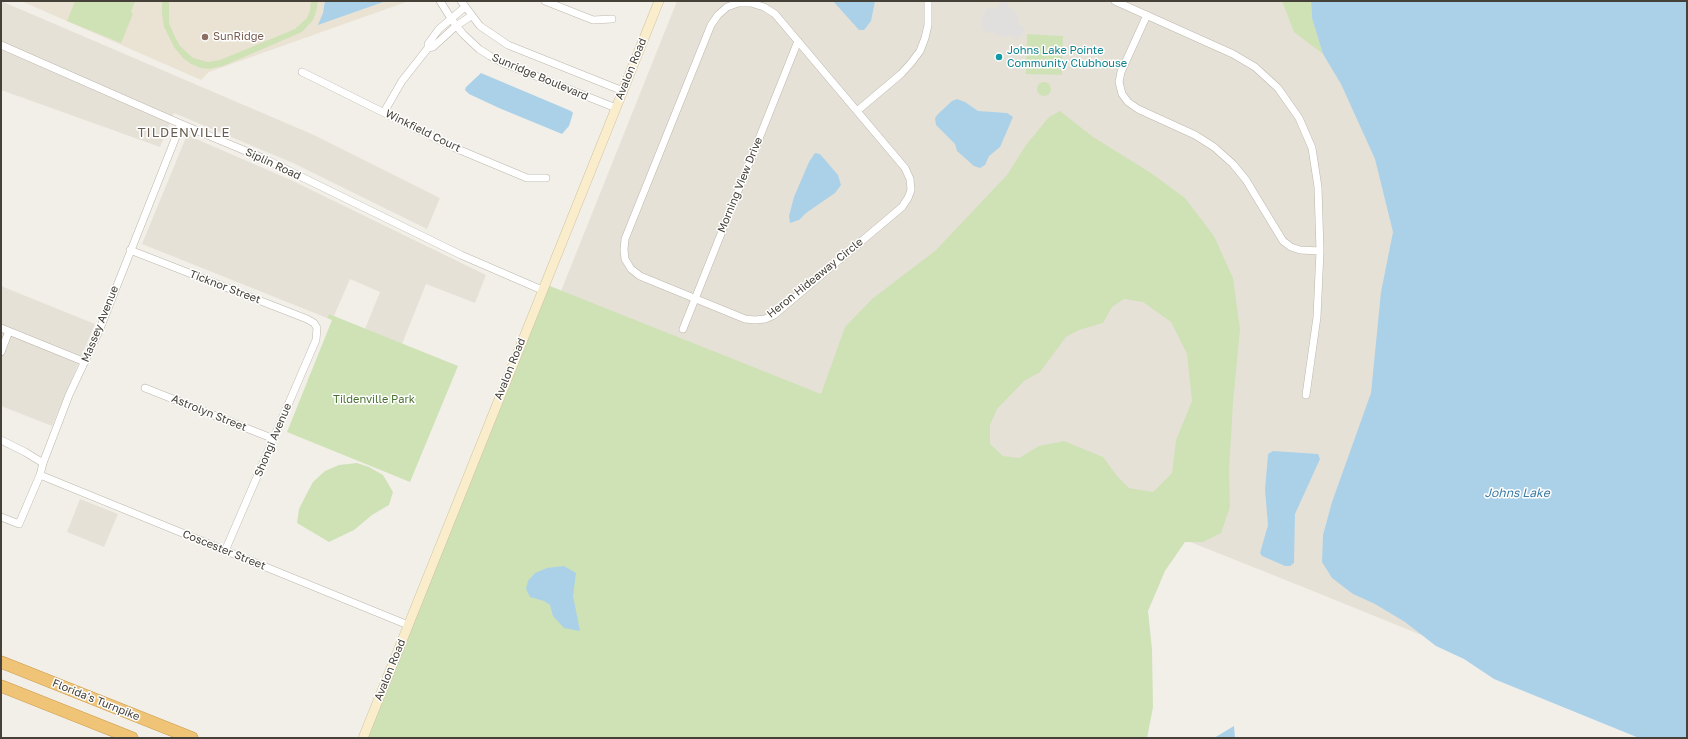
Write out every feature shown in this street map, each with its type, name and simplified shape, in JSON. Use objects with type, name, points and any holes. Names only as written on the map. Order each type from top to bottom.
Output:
[{"type":"highway","name":"Florida's Turnpike","points":[[1,662],[192,738]]},
{"type":"highway","name":"Florida's Turnpike","points":[[1,686],[132,738]]},
{"type":"main road","name":"Avalon Road","points":[[363,738],[659,1]]},
{"type":"street","name":"Sunridge Boulevard","points":[[440,1],[456,26],[479,49],[503,63],[616,108]]},
{"type":"street","points":[[545,1],[593,20],[612,19]]},
{"type":"street","points":[[857,111],[901,74],[920,51],[928,25],[928,1]]},
{"type":"street","points":[[1115,1],[1234,54],[1255,67],[1278,88],[1299,118],[1312,148],[1318,187],[1320,251],[1317,317],[1306,395]]},
{"type":"street","name":"Heron Hideaway Circle","points":[[738,3],[751,3],[764,7],[775,14],[798,41],[905,168],[910,179],[911,190],[902,207],[774,315],[765,319],[746,319],[640,276],[631,269],[625,259],[625,239],[711,25],[718,15],[727,7],[738,3]]},
{"type":"street","name":"Sunridge Boulevard","points":[[463,4],[471,16],[489,33],[508,45],[623,90]]},
{"type":"street","points":[[384,112],[402,81],[428,48],[428,44],[436,32],[463,4]]},
{"type":"street","points":[[1147,15],[1121,72],[1119,82],[1122,94],[1128,102],[1138,109],[1195,135],[1214,147],[1233,164],[1246,180],[1283,241],[1291,247],[1300,250],[1320,251]]},
{"type":"street","points":[[428,48],[433,47],[456,26],[471,16]]},
{"type":"street","name":"Morning View Drive","points":[[683,329],[798,41]]},
{"type":"street","name":"Siplin Road","points":[[1,44],[181,124],[265,159],[461,255],[542,290]]},
{"type":"street","name":"Winkfield Court","points":[[302,72],[455,148],[527,178],[546,178]]},
{"type":"street","name":"Massey Avenue","points":[[1,517],[19,524],[40,474],[69,396],[85,362],[181,124]]},
{"type":"street","name":"Ticknor Street","points":[[130,250],[307,319],[314,323],[317,328]]},
{"type":"street","points":[[1,328],[85,362]]},
{"type":"street","name":"Shongi Avenue","points":[[225,551],[316,340],[317,328]]},
{"type":"street","points":[[1,352],[9,331]]},
{"type":"street","name":"Astrolyn Street","points":[[145,388],[274,439]]},
{"type":"street","points":[[1,440],[43,463]]},
{"type":"street","name":"Coscester Street","points":[[40,474],[408,625]]},
{"type":"shaded area","points":[[1,1],[314,135],[440,198],[427,229],[293,163],[174,113],[160,147],[1,90]]},
{"type":"shaded area","name":"SunRidge","points":[[21,1],[409,1],[209,72],[201,80]]},
{"type":"shaded area","points":[[677,1],[1501,1],[1675,738],[1298,585],[561,291]]},
{"type":"shaded area","points":[[999,1],[1007,1],[1007,6],[1018,16],[1018,25],[1024,27],[1023,33],[1017,40],[1010,35],[1005,37],[999,36],[990,31],[986,34],[982,27],[985,10],[987,7],[994,9],[999,6]]},
{"type":"shaded area","points":[[187,135],[293,181],[486,275],[475,303],[426,284],[402,344],[365,329],[380,292],[350,279],[334,316],[329,314],[327,318],[142,244]]},
{"type":"shaded area","points":[[1,286],[95,324],[52,426],[1,406]]},
{"type":"shaded area","points":[[80,499],[118,514],[104,547],[67,532]]},
{"type":"green space","points":[[75,1],[135,1],[131,12],[133,14],[121,43],[67,21]]},
{"type":"green space","points":[[162,1],[169,1],[169,23],[180,46],[193,58],[208,62],[220,60],[295,29],[307,18],[311,1],[318,2],[313,20],[302,32],[223,66],[209,69],[191,64],[183,58],[174,47],[164,27]]},
{"type":"green space","points":[[1282,1],[1311,1],[1312,18],[1323,54],[1294,32]]},
{"type":"green space","points":[[1027,34],[1063,36],[1062,75],[1026,74]]},
{"type":"green space","points":[[1041,82],[1047,82],[1051,86],[1051,92],[1047,96],[1041,96],[1037,92],[1037,86]]},
{"type":"green space","points":[[1060,111],[1093,137],[1151,173],[1185,198],[1214,236],[1233,278],[1240,329],[1233,403],[1229,471],[1230,507],[1221,533],[1203,542],[1185,542],[1165,571],[1148,611],[1152,649],[1153,707],[1147,738],[363,738],[545,284],[821,394],[845,327],[872,299],[935,251],[1007,175],[1026,145],[1049,117]],"holes":[[[1124,299],[1143,302],[1171,322],[1187,354],[1192,401],[1176,440],[1172,473],[1153,492],[1129,488],[1117,476],[1103,457],[1064,441],[1039,446],[1019,458],[1003,456],[990,444],[990,425],[997,409],[1024,381],[1040,372],[1066,337],[1079,330],[1103,323],[1112,307]]]},
{"type":"green space","name":"Tildenville Park","points":[[329,314],[458,366],[410,482],[287,432],[332,320],[327,318]]},
{"type":"green space","points":[[357,463],[369,467],[383,475],[393,492],[389,505],[372,515],[354,530],[329,542],[297,523],[299,509],[313,482],[325,471],[339,465]]},
{"type":"water","points":[[325,1],[386,1],[318,25],[323,13]]},
{"type":"water","points":[[833,1],[875,1],[871,21],[864,30],[859,30]]},
{"type":"water","name":"Johns Lake","points":[[1311,1],[1687,1],[1687,738],[1639,738],[1494,679],[1464,659],[1436,646],[1405,622],[1375,604],[1353,594],[1332,578],[1322,562],[1323,535],[1332,502],[1371,393],[1381,292],[1393,232],[1375,159],[1341,84],[1323,54],[1312,18]]},
{"type":"water","points":[[481,73],[571,111],[573,113],[569,126],[562,134],[469,94],[465,90],[466,87]]},
{"type":"water","points":[[957,99],[965,102],[978,111],[1007,113],[1013,117],[1000,147],[989,156],[985,165],[980,168],[974,166],[957,151],[955,144],[936,125],[935,118],[938,114],[952,101]]},
{"type":"water","points":[[815,153],[820,154],[838,175],[841,185],[835,193],[806,213],[799,220],[790,223],[789,216],[794,197],[809,162]]},
{"type":"water","points":[[1273,451],[1318,454],[1320,459],[1295,514],[1294,563],[1290,566],[1285,566],[1262,556],[1260,553],[1268,525],[1265,490],[1268,454]]},
{"type":"water","points":[[564,566],[576,573],[573,596],[580,631],[564,628],[553,616],[550,605],[544,601],[530,597],[526,589],[528,581],[535,573],[547,568]]},
{"type":"water","points":[[1234,726],[1235,738],[1214,738]]},
{"type":"place","name":"SunRidge","points":[[205,37]]},
{"type":"place","name":"Johns Lake Pointe Community Clubhouse","points":[[999,57]]},
{"type":"district","name":"TILDENVILLE","points":[[184,133]]}]
